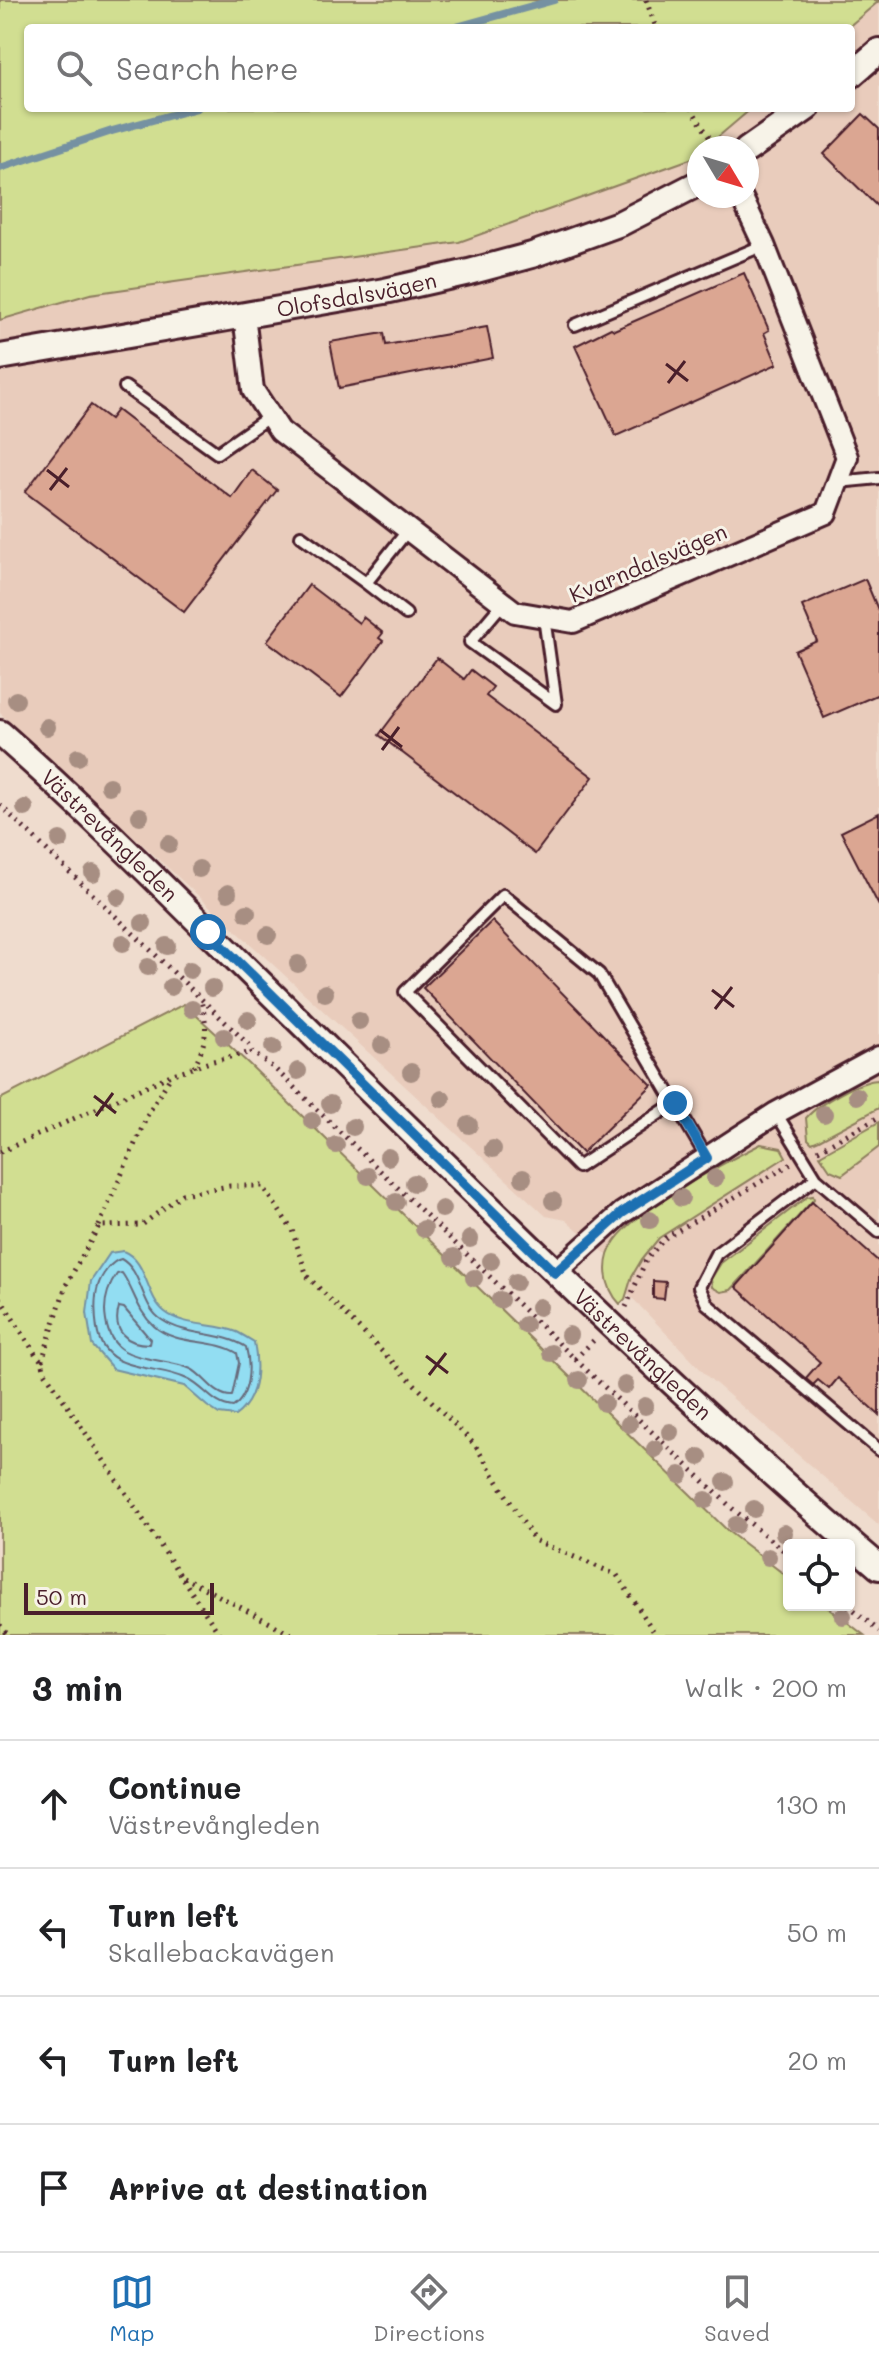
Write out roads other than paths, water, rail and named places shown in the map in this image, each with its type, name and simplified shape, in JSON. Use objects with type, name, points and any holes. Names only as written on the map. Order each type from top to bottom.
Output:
[{"type":"street","points":[[855,72],[879,51]]},
{"type":"street","points":[[759,142],[801,112]]},
{"type":"street","name":"Olofsdalsvägen","points":[[0,357],[385,291],[532,255],[621,223],[687,189]]},
{"type":"street","name":"Kvarndalsvägen","points":[[244,315],[253,390],[280,431],[515,612],[573,622],[826,513],[847,457],[747,208]]},
{"type":"street","name":"Västrevångleden","points":[[0,733],[219,942],[555,1273],[763,1468],[879,1567]]},
{"type":"street","points":[[555,1273],[622,1213],[776,1113],[879,1057]]},
{"type":"lane","points":[[575,325],[764,245]]},
{"type":"lane","points":[[125,387],[217,453],[270,416]]},
{"type":"lane","points":[[838,482],[879,478]]},
{"type":"lane","points":[[366,583],[408,530]]},
{"type":"lane","points":[[301,536],[406,614]]},
{"type":"lane","points":[[503,603],[470,642],[556,704],[544,617]]},
{"type":"lane","points":[[675,1103],[578,1167],[405,992],[503,895],[599,974],[675,1103],[707,1158]]},
{"type":"lane","points":[[776,1113],[816,1178],[879,1232]]},
{"type":"lane","points":[[816,1178],[716,1254],[699,1287],[707,1304],[879,1450]]},
{"type":"water","points":[[123,1251],[137,1262],[158,1305],[165,1312],[181,1320],[229,1329],[254,1342],[255,1383],[248,1401],[235,1416],[219,1414],[184,1386],[113,1369],[92,1345],[87,1313],[91,1281],[110,1253]]},
{"type":"waterway","points":[[467,24],[554,0]]},
{"type":"waterway","points":[[0,168],[112,131],[182,112]]}]
